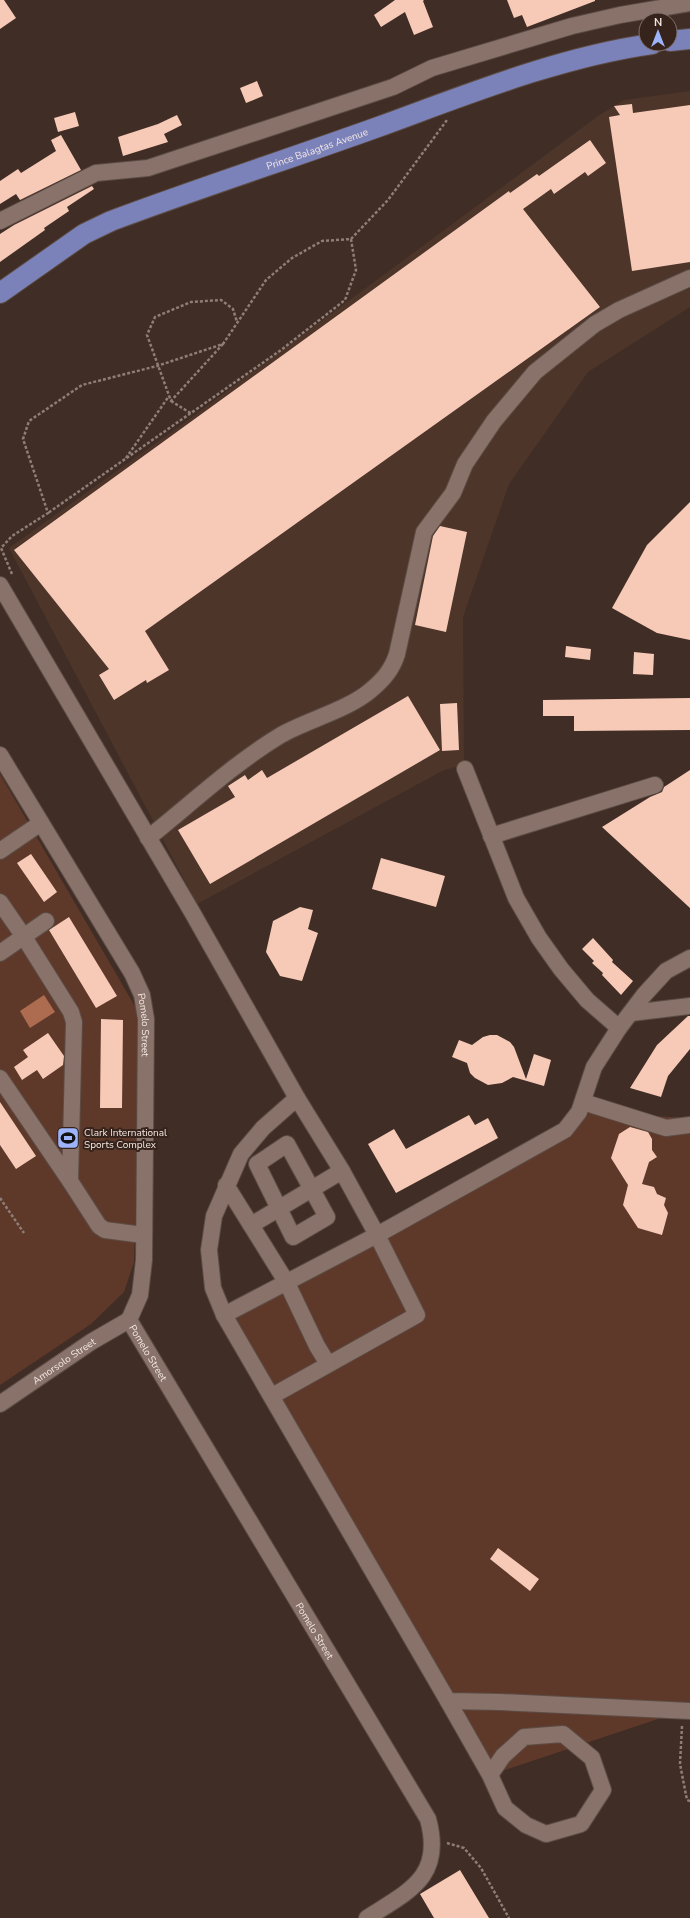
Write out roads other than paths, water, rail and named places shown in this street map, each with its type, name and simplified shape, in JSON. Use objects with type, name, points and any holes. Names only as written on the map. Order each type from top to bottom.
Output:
[{"type":"main road","points":[[678,40],[690,39]]},
{"type":"main road","name":"Prince Balagtas Avenue","points":[[0,293],[84,234],[111,221],[464,95],[550,68],[638,46]]},
{"type":"street","points":[[0,221],[96,173],[148,168],[393,87],[432,68],[572,26],[620,15],[690,3]]},
{"type":"street","points":[[148,838],[246,759],[297,726],[317,719],[370,691],[389,673],[397,654],[424,532],[453,493],[466,464],[494,421],[534,372],[595,324],[619,310],[690,278]]},
{"type":"street","points":[[7,582],[148,838],[297,1098],[342,1171],[377,1235],[417,1315],[272,1396]]},
{"type":"street","name":"Pomelo Street","points":[[0,755],[132,973],[142,995],[146,1020],[143,1235],[144,1260],[140,1295],[129,1320],[422,1806],[428,1819],[433,1843],[431,1860],[425,1874],[416,1885],[367,1918]]},
{"type":"street","points":[[464,769],[516,898],[538,938],[587,1000],[619,1028]]},
{"type":"street","points":[[491,836],[655,785]]},
{"type":"street","points":[[0,851],[41,823]]},
{"type":"street","points":[[3,912],[24,937],[71,1012],[74,1022],[70,1181]]},
{"type":"street","points":[[0,953],[46,921]]},
{"type":"street","points":[[224,1315],[377,1235],[565,1130],[579,1112],[594,1068],[619,1028],[666,971],[690,958]]},
{"type":"street","points":[[631,1013],[690,1006]]},
{"type":"street","points":[[0,1078],[102,1228],[143,1235]]},
{"type":"street","points":[[297,1098],[263,1128],[241,1154],[226,1185],[214,1216],[209,1250],[213,1288],[224,1315],[448,1701],[490,1775],[505,1808],[526,1825],[546,1834],[581,1824],[603,1790],[592,1758],[563,1734],[524,1737],[503,1756],[490,1775]]},
{"type":"street","points":[[582,1102],[666,1128],[690,1125]]},
{"type":"street","points":[[287,1144],[310,1190],[327,1217],[293,1237],[278,1209],[257,1164],[287,1144]]},
{"type":"street","points":[[251,1225],[342,1171]]},
{"type":"street","points":[[226,1185],[287,1283],[316,1346],[328,1364]]},
{"type":"street","name":"Amorsolo Street","points":[[0,1404],[91,1342],[129,1320]]},
{"type":"street","points":[[448,1701],[686,1711]]},
{"type":"place","name":"Clark International Sports Complex","points":[[68,1138]]}]
